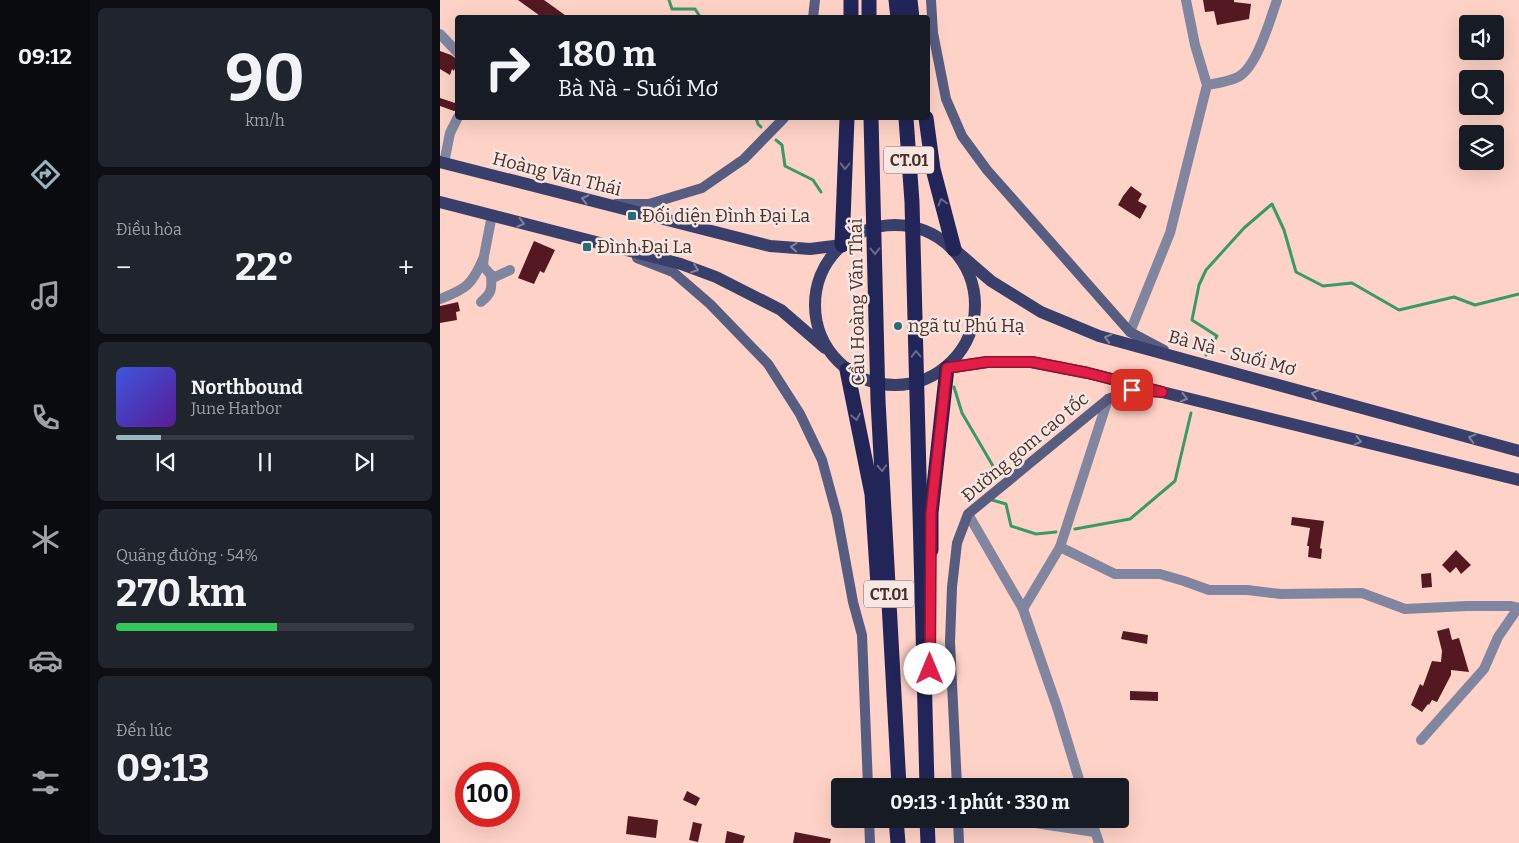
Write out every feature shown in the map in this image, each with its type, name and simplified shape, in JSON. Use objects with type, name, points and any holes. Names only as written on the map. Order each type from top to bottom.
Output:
[{"type":"highway","points":[[851,0],[851,15]]},
{"type":"highway","points":[[869,0],[869,15]]},
{"type":"highway","points":[[896,0],[898,15]]},
{"type":"highway","points":[[910,0],[912,15]]},
{"type":"highway","points":[[842,245],[847,120]]},
{"type":"highway","name":"Cầu Hoàng Văn Thái","points":[[871,120],[878,402],[899,778]]},
{"type":"highway","name":"CT.01","points":[[906,120],[912,202],[928,778]]},
{"type":"highway","points":[[926,120],[933,169],[954,249]]},
{"type":"highway","points":[[928,778],[931,513],[947,368]]},
{"type":"highway","points":[[846,370],[872,494],[892,778]]},
{"type":"highway","points":[[897,828],[898,843]]},
{"type":"highway","points":[[900,828],[901,843]]},
{"type":"highway","points":[[928,828],[928,843]]},
{"type":"main road","points":[[813,15],[815,0]]},
{"type":"main road","points":[[931,0],[933,33],[946,99],[962,136],[986,170],[1130,332],[1174,355]]},
{"type":"main road","points":[[604,204],[649,204],[702,188],[744,159],[782,120]]},
{"type":"main road","name":"Hoàng Văn Thái","points":[[442,162],[770,246],[810,249],[842,245]]},
{"type":"main road","points":[[440,202],[681,264],[716,277],[781,310],[828,350],[846,370],[870,382],[897,386],[924,382],[947,368],[965,348],[975,324],[976,297],[969,271],[954,249],[933,234],[908,225],[881,225],[856,234],[834,251],[821,272],[814,299],[817,325],[828,350]]},
{"type":"main road","points":[[599,242],[673,272],[710,304],[768,364],[800,414],[822,460],[837,515],[853,602],[862,635],[868,778]]},
{"type":"main road","name":"Bà Nà - Suối Mơ","points":[[954,249],[991,280],[1041,312],[1099,336],[1519,451]]},
{"type":"main road","points":[[947,368],[987,362],[1032,362],[1088,373],[1519,480]]},
{"type":"main road","name":"Đường gom cao tốc","points":[[957,778],[950,642],[952,587],[957,543],[968,514],[1108,399],[1132,390],[1162,392]]},
{"type":"main road","points":[[869,828],[870,843]]},
{"type":"main road","points":[[958,828],[959,843]]},
{"type":"street","points":[[1130,332],[1170,233],[1207,85],[1195,45],[1186,0]]},
{"type":"street","points":[[1207,85],[1224,82],[1240,76],[1254,61],[1277,0]]},
{"type":"street","points":[[440,34],[455,49]]},
{"type":"street","points":[[442,162],[450,133],[456,120]]},
{"type":"street","points":[[492,215],[483,266],[495,277],[510,270]]},
{"type":"street","points":[[440,299],[469,285],[477,274],[484,256]]},
{"type":"street","points":[[481,302],[492,290],[491,275]]},
{"type":"street","points":[[1023,609],[1060,547],[1108,399]]},
{"type":"street","points":[[968,514],[1023,609],[1078,778]]},
{"type":"street","points":[[1060,547],[1115,574],[1160,574],[1209,590],[1247,590],[1281,594],[1362,593],[1405,609],[1467,606],[1511,606],[1519,608],[1498,638],[1484,669],[1421,740]]},
{"type":"street","points":[[1068,828],[1095,832]]},
{"type":"street","points":[[1094,828],[1099,843]]},
{"type":"building","points":[[518,0],[544,0],[565,15],[539,15]]},
{"type":"building","points":[[1203,0],[1234,0],[1234,2],[1251,4],[1249,19],[1217,25],[1214,11],[1205,12]]},
{"type":"building","points":[[440,51],[455,58],[455,68],[454,71],[452,69],[450,75],[440,69]]},
{"type":"building","points":[[440,98],[455,103],[455,111],[454,111],[440,106]]},
{"type":"building","points":[[1131,186],[1142,194],[1138,201],[1147,206],[1140,219],[1118,205]]},
{"type":"building","points":[[534,241],[555,250],[544,273],[540,271],[534,284],[518,278]]},
{"type":"building","points":[[458,302],[460,311],[456,312],[457,320],[440,323],[440,306]]},
{"type":"building","points":[[1292,517],[1324,521],[1320,548],[1322,549],[1321,559],[1308,557],[1309,546],[1307,546],[1310,528],[1291,525]]},
{"type":"building","points":[[1456,550],[1471,565],[1461,574],[1456,567],[1450,573],[1442,565]]},
{"type":"building","points":[[1431,573],[1432,587],[1422,588],[1421,574]]},
{"type":"building","points":[[1449,628],[1452,640],[1459,638],[1469,672],[1451,670],[1451,675],[1437,702],[1432,700],[1422,712],[1411,705],[1420,684],[1423,686],[1432,661],[1441,662],[1442,651],[1437,631]]},
{"type":"building","points":[[1123,631],[1148,635],[1147,644],[1121,639]]},
{"type":"building","points":[[1130,691],[1158,692],[1158,701],[1130,700]]},
{"type":"building","points":[[687,791],[700,798],[696,806],[683,800]]},
{"type":"building","points":[[628,816],[658,820],[656,838],[626,834]]},
{"type":"building","points":[[693,822],[702,824],[698,842],[689,840]]},
{"type":"building","points":[[727,831],[745,836],[743,843],[725,843]]},
{"type":"building","points":[[795,832],[831,839],[830,843],[793,843]]},
{"type":"waterway","points":[[669,0],[672,9],[695,9],[699,15]]},
{"type":"waterway","points":[[757,120],[761,127]]},
{"type":"waterway","points":[[776,140],[782,145],[785,166],[813,180],[821,192]]},
{"type":"waterway","points":[[1206,355],[1217,336],[1192,320],[1199,285],[1206,270],[1244,228],[1272,204],[1284,230],[1296,272],[1323,286],[1352,283],[1399,310],[1454,297],[1475,305],[1519,294]]},
{"type":"waterway","points":[[954,387],[962,413],[993,466],[988,485]]},
{"type":"waterway","points":[[1075,529],[1130,519],[1175,481],[1191,413]]},
{"type":"waterway","points":[[992,500],[1006,504],[1011,526],[1036,534],[1056,532]]},
{"type":"place","name":"Đối diện Đình Đại La","points":[[632,216]]},
{"type":"place","name":"Đình Đại La","points":[[587,247]]},
{"type":"place","name":"ngã tư Phú Hạ","points":[[898,326]]},
{"type":"route","points":[[930,669],[931,513],[947,368],[987,362],[1032,362],[1088,373],[1162,392],[1132,390]]}]
